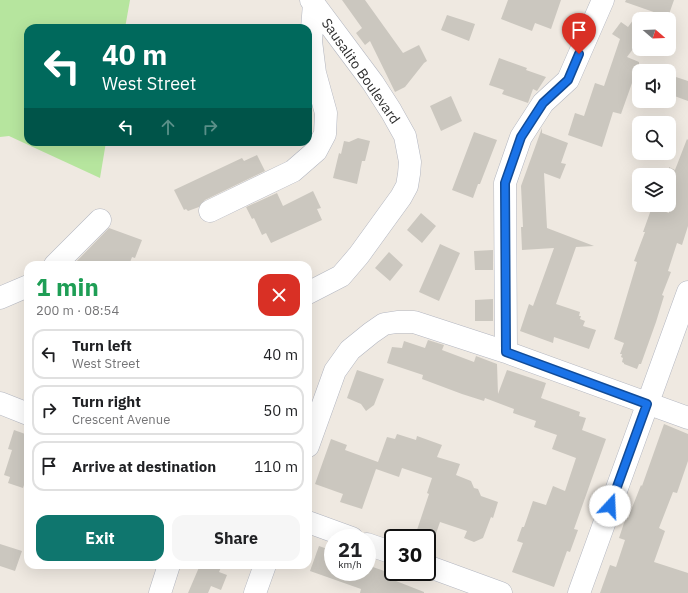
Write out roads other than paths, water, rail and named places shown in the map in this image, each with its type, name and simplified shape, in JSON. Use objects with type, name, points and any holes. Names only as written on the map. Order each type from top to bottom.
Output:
[{"type":"street","points":[[506,352],[505,183],[521,137],[543,103],[568,80],[603,0]]},
{"type":"street","points":[[311,24],[312,2]]},
{"type":"street","name":"Sausalito Boulevard","points":[[312,2],[369,78],[391,111],[405,136],[410,162],[407,186],[401,197],[359,255],[341,276],[312,291]]},
{"type":"street","points":[[210,210],[293,171],[316,151],[325,134],[326,113],[315,73],[312,49]]},
{"type":"street","points":[[59,261],[100,220]]},
{"type":"street","points":[[0,298],[24,288]]},
{"type":"street","points":[[579,593],[688,292]]},
{"type":"street","points":[[312,435],[335,371],[350,350],[384,324],[397,322],[414,322],[506,352],[688,418]]},
{"type":"street","points":[[0,403],[24,412]]},
{"type":"street","points":[[312,523],[327,529]]},
{"type":"street","points":[[160,593],[168,569]]},
{"type":"street","points":[[255,593],[264,569]]},
{"type":"street","points":[[436,569],[501,593]]}]
